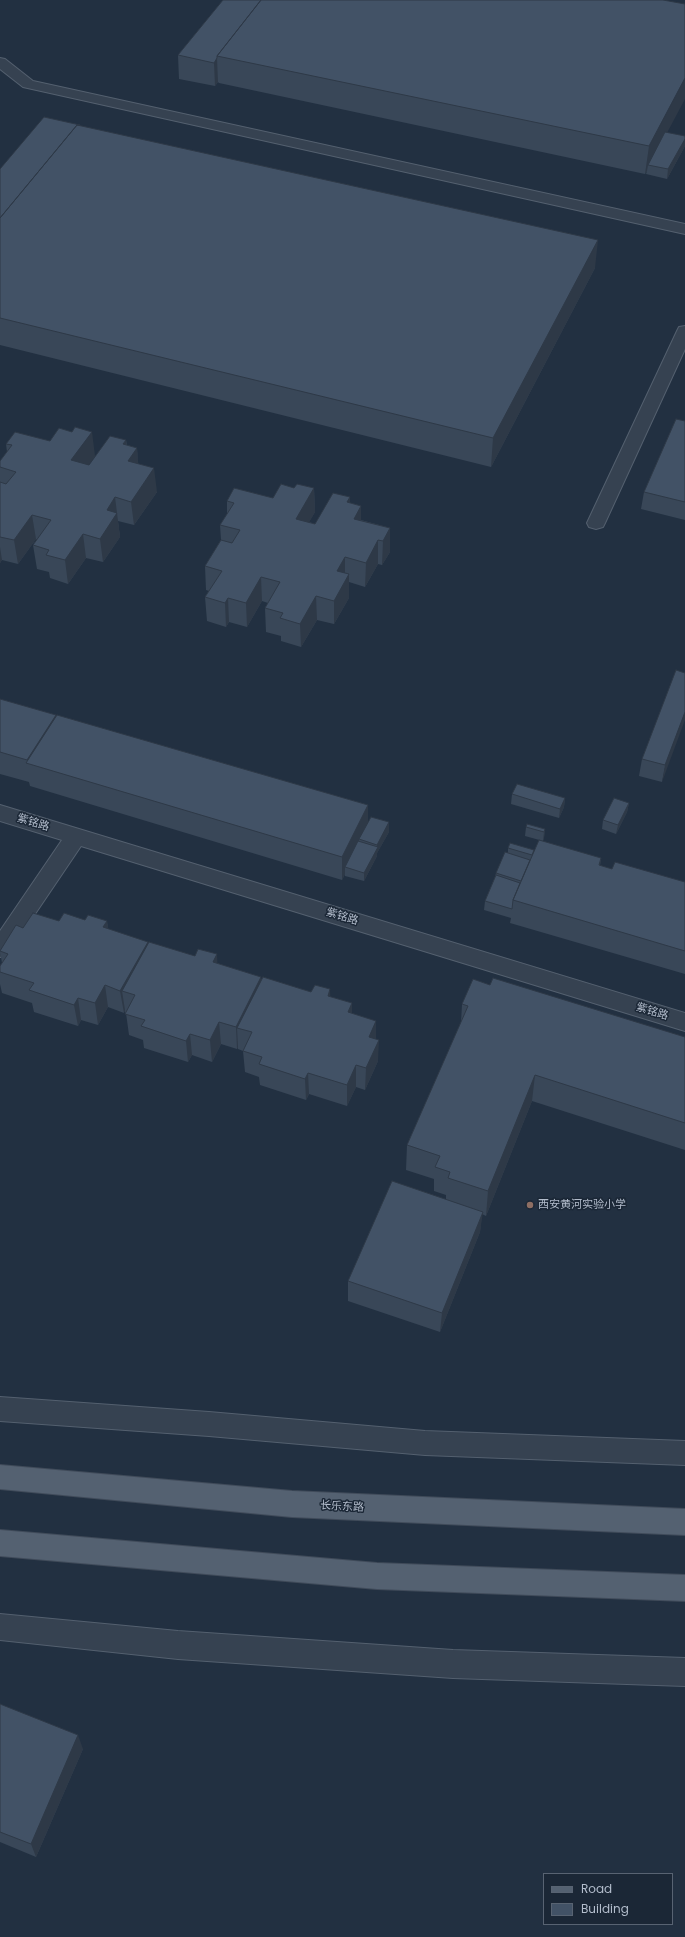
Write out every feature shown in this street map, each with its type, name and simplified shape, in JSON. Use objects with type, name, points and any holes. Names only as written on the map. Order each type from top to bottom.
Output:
[{"type":"main road","name":"长乐东路","points":[[0,1477],[292,1504],[685,1522]]},
{"type":"main road","points":[[0,1543],[377,1576],[685,1588]]},
{"type":"street","points":[[0,62],[28,84],[685,229]]},
{"type":"street","points":[[596,523],[685,331]]},
{"type":"street","name":"紫铭路","points":[[0,813],[685,1022]]},
{"type":"street","points":[[0,948],[76,836]]},
{"type":"street","points":[[0,1409],[426,1442],[685,1453]]},
{"type":"street","points":[[0,1627],[178,1645],[445,1663],[685,1672]]},
{"type":"building","points":[[223,0],[261,0],[217,56],[214,63],[178,55]]},
{"type":"building","points":[[261,0],[663,0],[685,4],[685,78],[649,146],[217,56]]},
{"type":"building","points":[[44,117],[80,125],[77,125],[0,218],[0,169]]},
{"type":"building","points":[[77,125],[598,240],[493,438],[0,318],[0,218]]},
{"type":"building","points":[[665,132],[685,136],[685,139],[668,169],[648,165]]},
{"type":"building","points":[[676,419],[685,421],[685,502],[644,492]]},
{"type":"building","points":[[75,427],[92,432],[71,460],[89,465],[110,436],[126,440],[123,444],[137,448],[128,461],[154,468],[131,502],[115,497],[107,510],[117,513],[100,539],[83,534],[65,560],[46,555],[49,550],[33,545],[51,520],[32,515],[14,540],[0,537],[0,482],[6,484],[16,472],[0,467],[0,461],[12,445],[6,444],[15,432],[50,441],[59,428],[72,432]]},
{"type":"building","points":[[281,484],[294,488],[297,484],[314,488],[296,519],[315,524],[333,493],[350,497],[347,502],[361,506],[354,519],[390,528],[383,541],[378,540],[366,563],[345,557],[337,571],[349,574],[334,601],[316,596],[300,624],[280,618],[283,613],[265,608],[280,582],[261,577],[246,603],[228,598],[225,603],[205,597],[222,571],[205,566],[221,540],[232,543],[240,530],[220,525],[234,503],[227,501],[234,488],[273,498]]},
{"type":"building","points":[[676,670],[685,673],[685,712],[665,765],[642,759]]},
{"type":"building","points":[[0,699],[56,715],[27,760],[0,752]]},
{"type":"building","points":[[57,715],[368,805],[342,857],[26,763]]},
{"type":"building","points":[[517,784],[565,798],[560,809],[512,794]]},
{"type":"building","points":[[614,798],[629,803],[618,825],[603,820]]},
{"type":"building","points":[[371,817],[389,822],[377,845],[359,839]]},
{"type":"building","points":[[527,824],[545,829],[544,832],[526,827]]},
{"type":"building","points":[[539,840],[601,858],[599,865],[612,869],[615,862],[685,882],[685,951],[513,900]]},
{"type":"building","points":[[358,841],[378,847],[364,873],[345,867]]},
{"type":"building","points":[[510,843],[534,850],[532,855],[508,848]]},
{"type":"building","points":[[505,852],[530,860],[521,881],[496,873]]},
{"type":"building","points":[[496,875],[520,883],[513,900],[512,909],[485,901]]},
{"type":"building","points":[[33,913],[59,921],[64,913],[85,920],[88,915],[107,921],[103,927],[148,942],[120,991],[105,985],[95,1003],[78,998],[74,1005],[29,990],[34,983],[0,972],[0,966],[8,954],[0,951],[16,925],[23,928]]},
{"type":"building","points":[[149,942],[195,956],[198,949],[217,954],[213,962],[261,977],[236,1027],[219,1022],[210,1040],[190,1034],[186,1041],[141,1026],[145,1020],[125,1014],[135,995],[122,991]]},
{"type":"building","points":[[263,977],[311,992],[315,985],[330,989],[328,996],[352,1003],[348,1012],[376,1021],[369,1037],[379,1040],[366,1068],[356,1065],[347,1085],[308,1073],[305,1079],[259,1064],[262,1057],[243,1051],[252,1032],[237,1028]]},
{"type":"building","points":[[493,978],[685,1037],[685,1123],[535,1075],[488,1191],[448,1178],[450,1172],[435,1167],[440,1156],[407,1145],[468,1006],[462,1004],[473,979],[490,985]]},
{"type":"building","points":[[392,1181],[483,1212],[442,1313],[348,1281]]},
{"type":"building","points":[[0,1704],[78,1735],[31,1844],[0,1832]]},
{"type":"place","name":"西安黄河实验小学","points":[[530,1205]]}]
